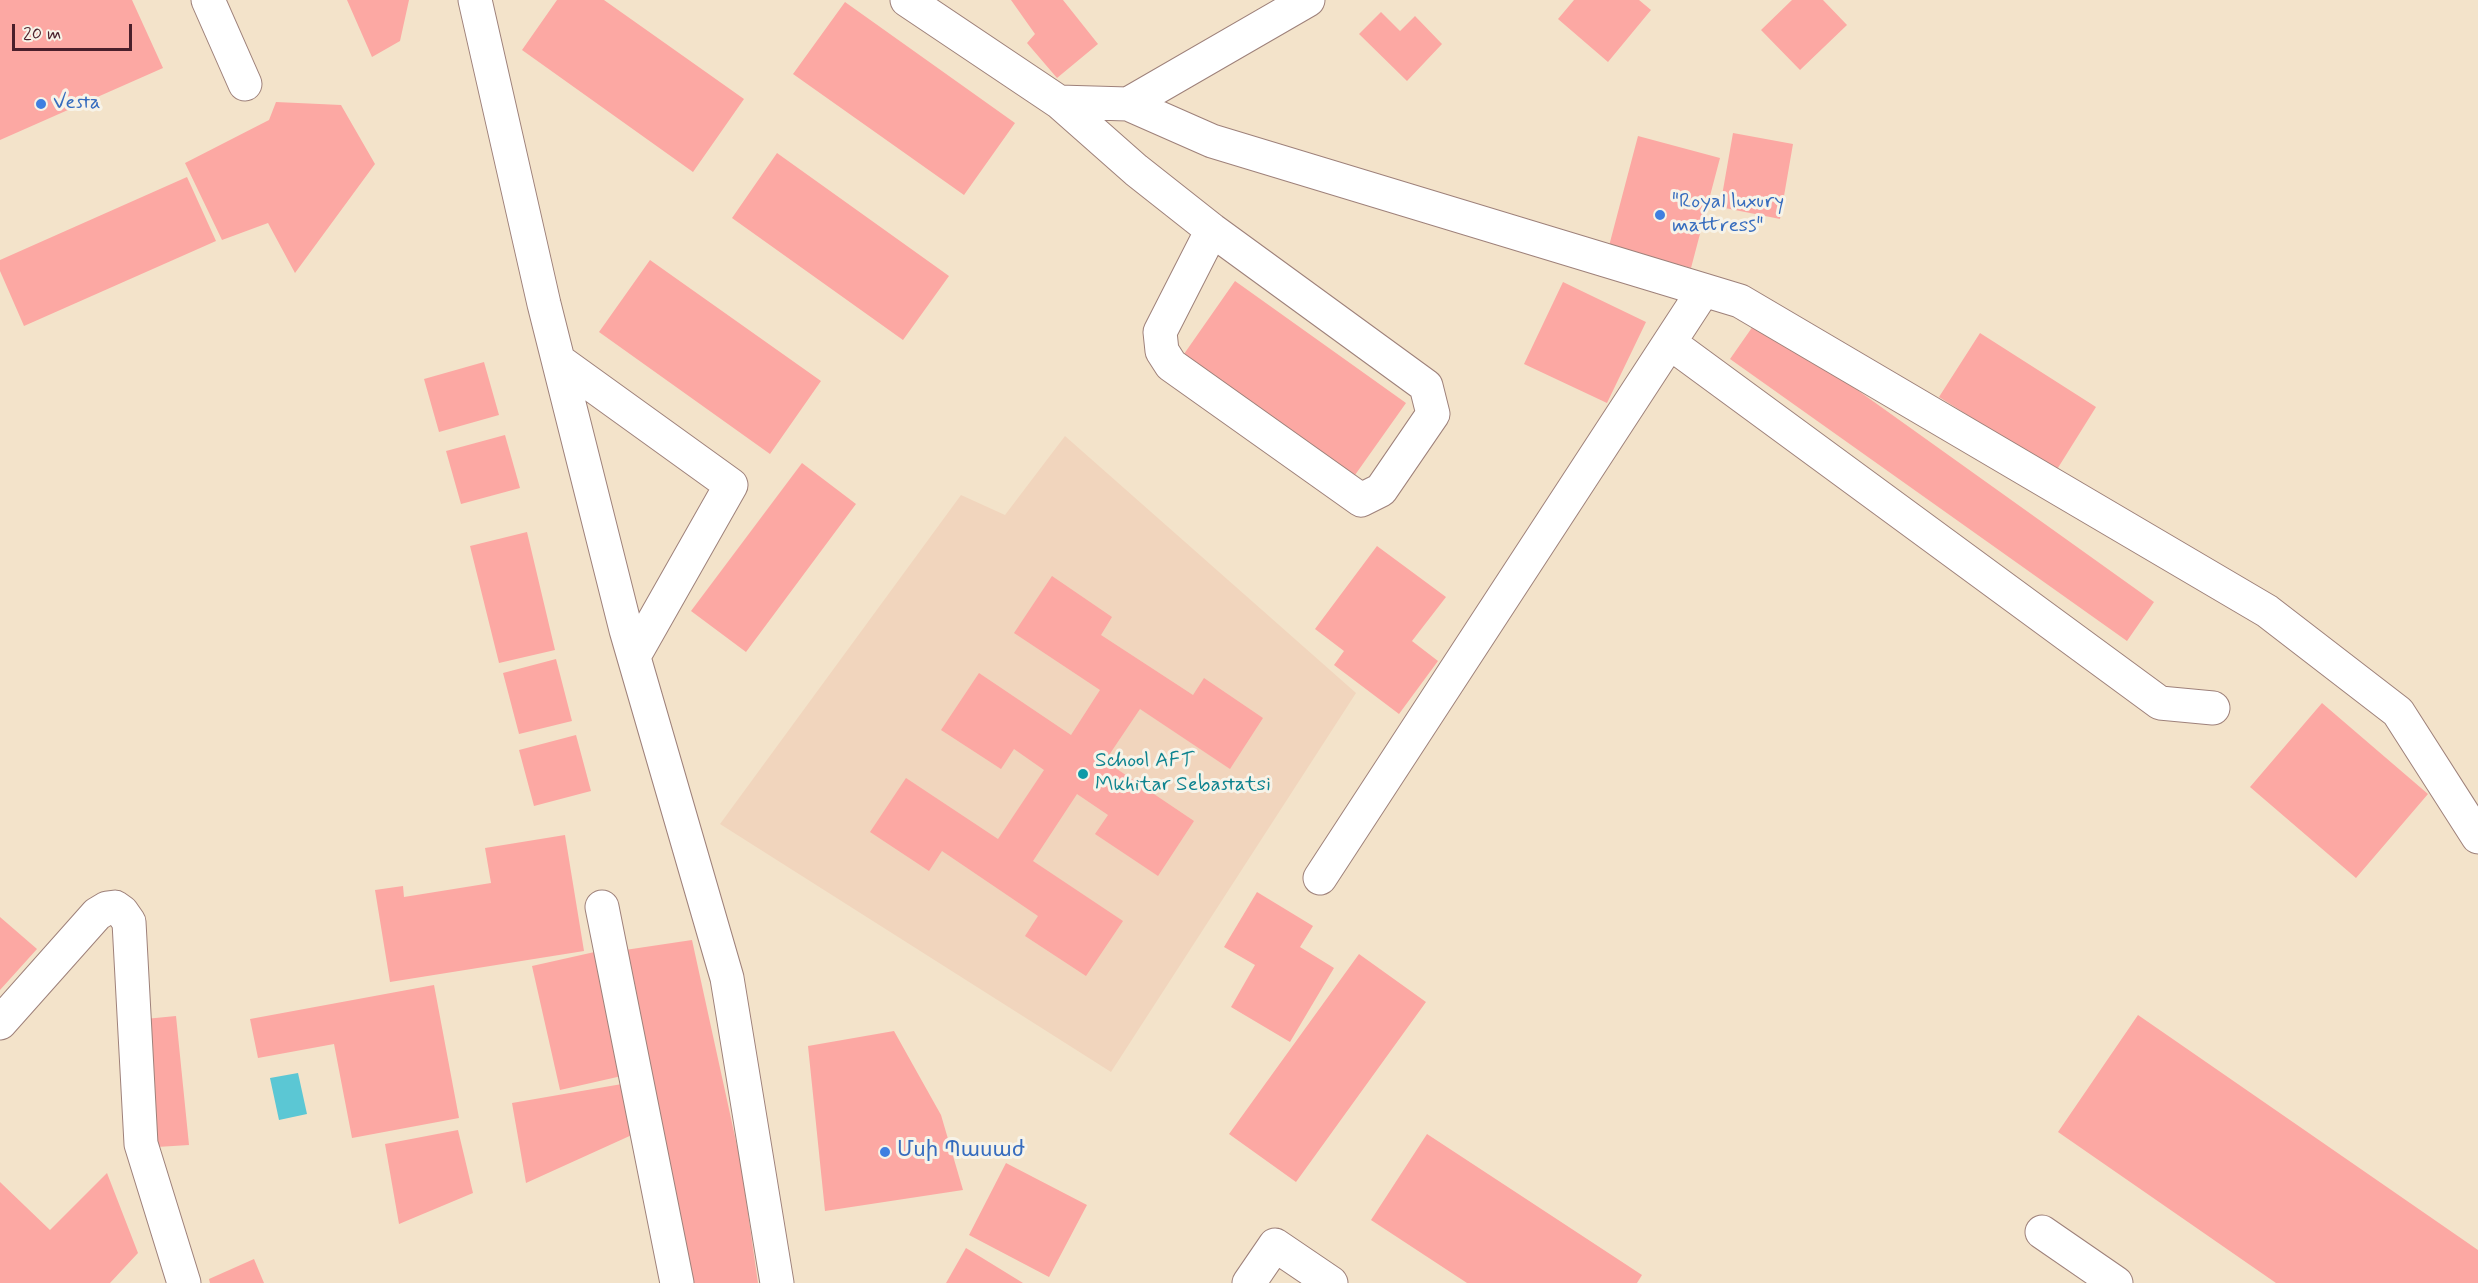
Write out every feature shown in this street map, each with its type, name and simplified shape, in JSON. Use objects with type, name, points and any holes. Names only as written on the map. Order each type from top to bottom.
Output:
[{"type":"street","points":[[208,0],[245,84]]},
{"type":"street","points":[[475,0],[559,362],[634,656],[727,978],[777,1283]]},
{"type":"street","points":[[908,0],[1059,102],[1136,170],[1212,230],[1426,386],[1433,414],[1381,490],[1361,500],[1171,365],[1162,351],[1160,332],[1212,230]]},
{"type":"street","points":[[1128,104],[1308,0]]},
{"type":"street","points":[[1059,102],[1128,104],[1212,141],[1740,301],[2267,611],[2398,712],[2478,837]]},
{"type":"street","points":[[1320,878],[1703,291]]},
{"type":"street","points":[[1670,343],[2160,703],[2213,708]]},
{"type":"street","points":[[559,362],[730,485],[634,656]]},
{"type":"street","points":[[0,1023],[97,914],[107,908],[116,907],[122,912],[129,922],[141,1144],[184,1283]]},
{"type":"street","points":[[602,907],[677,1283]]},
{"type":"street","points":[[2042,1232],[2116,1283]]},
{"type":"street","points":[[1249,1283],[1275,1245],[1331,1283]]},
{"type":"shaded area","points":[[1065,436],[1356,693],[1111,1072],[720,824],[961,495],[1005,515]]},
{"type":"water","points":[[298,1073],[307,1114],[279,1120],[270,1078]]},
{"type":"building","name":"Vesta","points":[[0,0],[132,0],[163,68],[0,140]]},
{"type":"building","points":[[347,0],[409,0],[400,41],[372,57]]},
{"type":"building","points":[[557,0],[604,0],[744,99],[693,172],[522,50]]},
{"type":"building","points":[[1011,0],[1063,0],[1098,44],[1057,78],[1027,43],[1035,34]]},
{"type":"building","points":[[1574,0],[1639,0],[1651,10],[1608,62],[1558,19]]},
{"type":"building","points":[[1792,0],[1823,0],[1847,25],[1800,70],[1761,30]]},
{"type":"building","points":[[845,2],[1015,123],[964,195],[793,74]]},
{"type":"building","points":[[1381,12],[1400,31],[1415,16],[1442,44],[1407,81],[1359,34]]},
{"type":"building","points":[[276,102],[341,105],[375,164],[295,273],[268,223],[222,240],[185,163],[269,120]]},
{"type":"building","points":[[1733,133],[1793,144],[1780,219],[1720,207]]},
{"type":"building","points":[[1638,136],[1720,158],[1691,268],[1609,246]]},
{"type":"building","points":[[777,153],[949,276],[903,340],[732,218]]},
{"type":"building","points":[[187,177],[216,241],[24,326],[0,271],[0,260]]},
{"type":"building","points":[[650,260],[821,381],[770,454],[599,332]]},
{"type":"building","points":[[1235,281],[1406,403],[1355,475],[1184,354]]},
{"type":"building","points":[[1563,282],[1646,322],[1607,403],[1524,364]]},
{"type":"building","points":[[1758,319],[2154,602],[2127,641],[1730,359]]},
{"type":"building","points":[[1980,333],[2096,407],[2056,471],[1939,397]]},
{"type":"building","points":[[484,362],[499,415],[439,432],[424,379]]},
{"type":"building","points":[[505,435],[520,488],[461,504],[446,451]]},
{"type":"building","points":[[802,463],[856,504],[746,652],[691,611]]},
{"type":"building","points":[[527,532],[555,650],[499,663],[470,546]]},
{"type":"building","points":[[1377,546],[1446,597],[1412,641],[1438,661],[1399,714],[1334,665],[1344,651],[1315,629]]},
{"type":"building","name":"School AFT Mkhitar Sebastatsi","points":[[1052,576],[1112,617],[1101,635],[1193,695],[1204,678],[1263,718],[1230,769],[1140,709],[1105,761],[1194,821],[1158,876],[1095,834],[1108,815],[1077,794],[1033,861],[1123,921],[1086,976],[1025,936],[1038,916],[942,851],[929,871],[870,832],[906,778],[998,839],[1044,770],[1014,749],[1001,769],[941,730],[979,673],[1071,735],[1100,690],[1014,633]]},
{"type":"building","points":[[556,659],[572,721],[519,734],[503,673]]},
{"type":"building","points":[[2322,703],[2428,794],[2356,878],[2250,787]]},
{"type":"building","points":[[576,735],[591,791],[534,806],[519,750]]},
{"type":"building","points":[[565,835],[584,951],[390,982],[375,890],[403,886],[404,897],[491,883],[485,848]]},
{"type":"building","points":[[1257,892],[1313,926],[1300,947],[1334,968],[1290,1042],[1231,1007],[1255,965],[1224,947]]},
{"type":"building","points":[[0,917],[37,949],[0,990]]},
{"type":"building","points":[[692,940],[741,1164],[758,1283],[693,1283],[625,950]]},
{"type":"building","points":[[599,951],[626,1075],[560,1090],[532,966]]},
{"type":"building","points":[[1359,954],[1426,1002],[1296,1182],[1229,1134]]},
{"type":"building","points":[[434,985],[459,1118],[352,1138],[334,1044],[258,1058],[250,1019]]},
{"type":"building","points":[[2138,1015],[2478,1250],[2478,1283],[2276,1283],[2058,1132]]},
{"type":"building","points":[[176,1016],[189,1145],[157,1147],[145,1019]]},
{"type":"building","name":"Մսի Պասաժ","points":[[894,1031],[941,1115],[963,1190],[825,1211],[808,1046]]},
{"type":"building","points":[[622,1084],[634,1134],[526,1183],[512,1103]]},
{"type":"building","points":[[458,1130],[473,1193],[399,1224],[385,1144]]},
{"type":"building","points":[[1427,1134],[1642,1275],[1637,1283],[1467,1283],[1371,1220]]},
{"type":"building","points":[[1006,1163],[1087,1205],[1049,1277],[969,1235]]},
{"type":"building","points":[[107,1173],[138,1253],[110,1283],[0,1283],[0,1182],[50,1230]]},
{"type":"building","points":[[966,1248],[1023,1283],[946,1283]]},
{"type":"building","points":[[254,1259],[264,1283],[210,1283],[209,1279]]},
{"type":"place","name":"Vesta","points":[[41,104]]},
{"type":"place","name":"\"Royal luxury mattress\"","points":[[1660,215]]},
{"type":"place","name":"School AFT Mkhitar Sebastatsi","points":[[1083,774]]},
{"type":"place","name":"Մսի Պասաժ","points":[[885,1152]]}]
